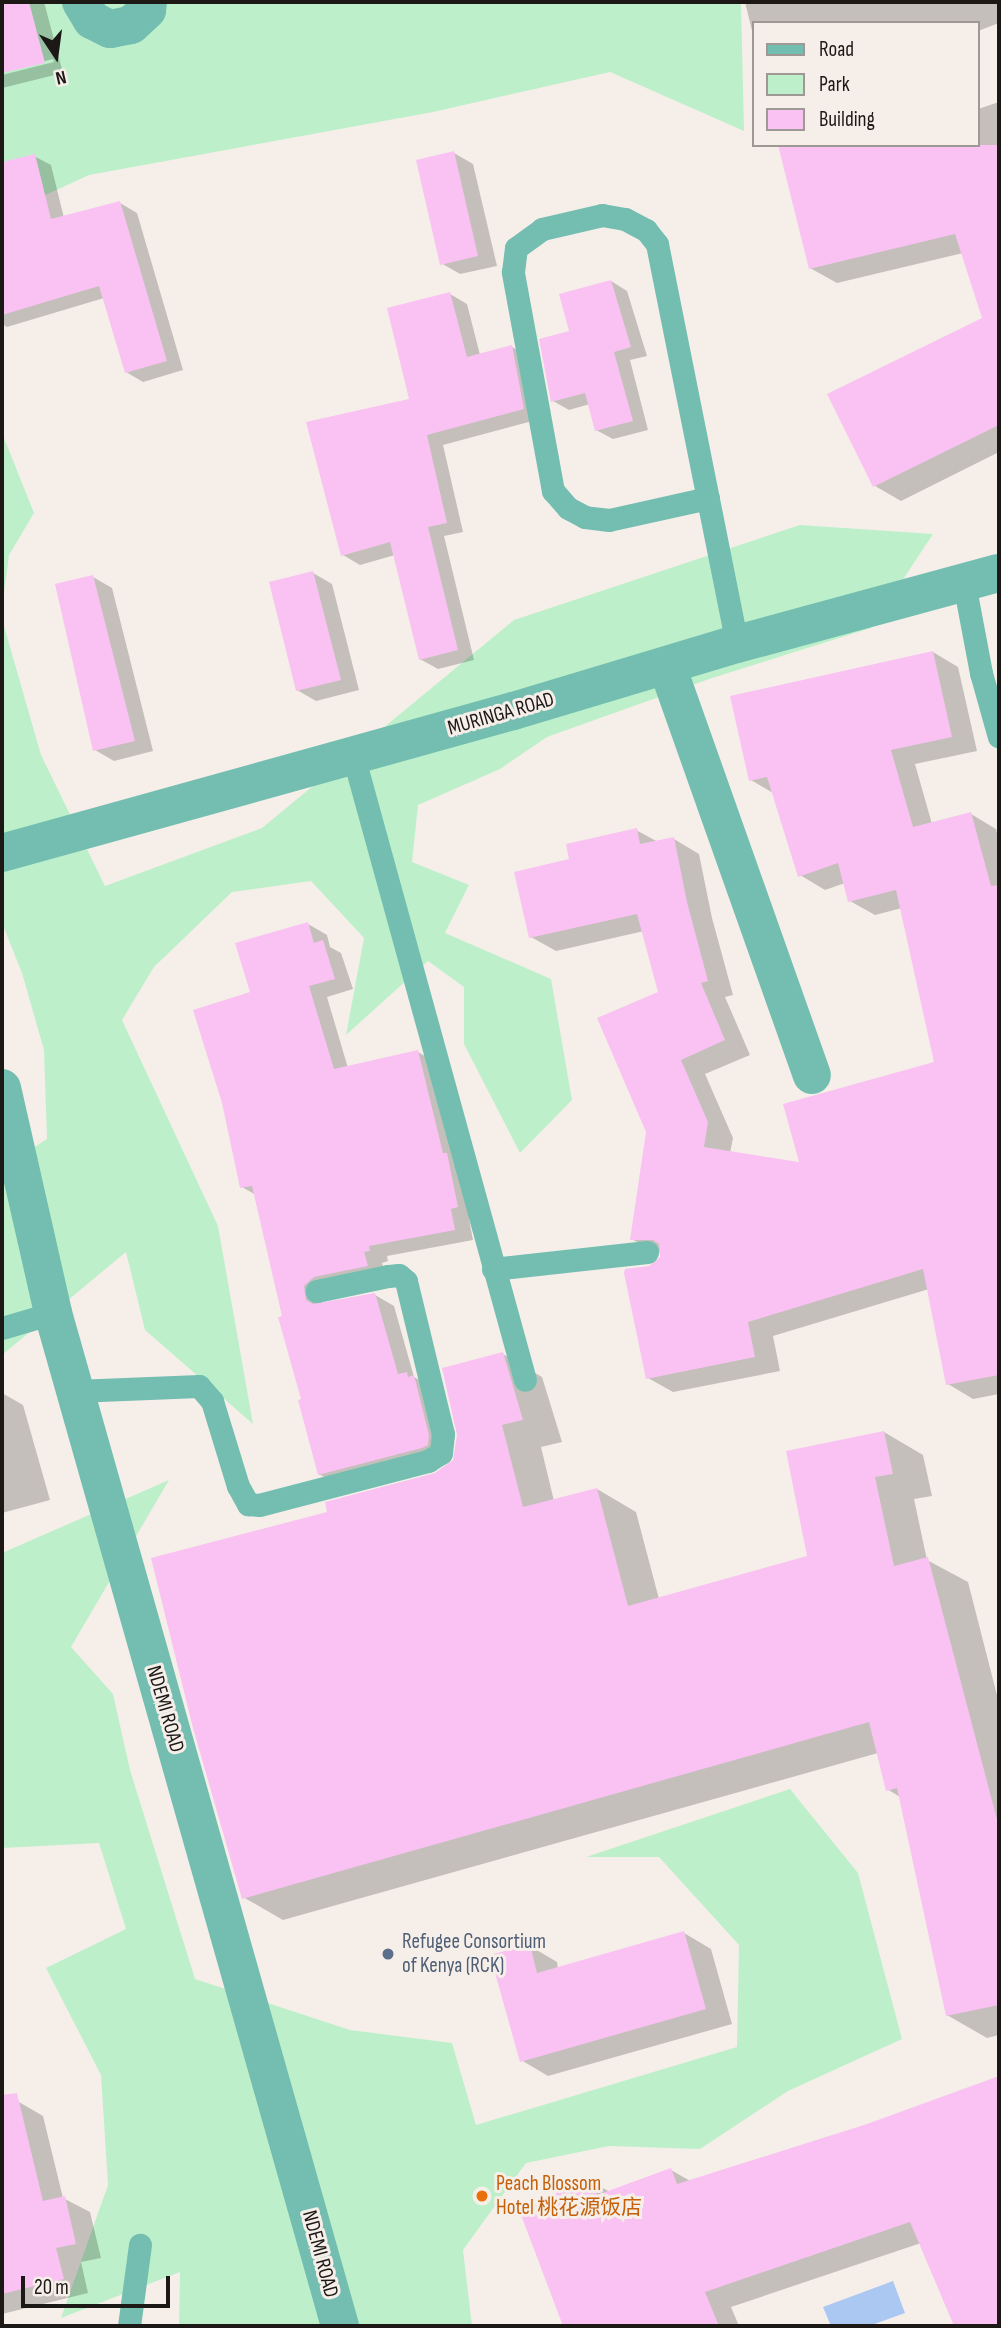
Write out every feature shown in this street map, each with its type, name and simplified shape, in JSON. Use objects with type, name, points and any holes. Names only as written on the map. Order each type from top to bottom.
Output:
[{"type":"street","points":[[81,2],[92,20],[110,29],[131,25],[147,10],[148,2]]},
{"type":"street","name":"MURINGA ROAD","points":[[2,853],[737,644],[982,578]]},
{"type":"street","points":[[667,666],[812,1075]]},
{"type":"street","name":"NDEMI ROAD","points":[[3,1097],[53,1313],[340,2326]]},
{"type":"lane","points":[[708,498],[608,520],[585,517],[568,508],[553,491],[513,272],[516,248],[542,229],[602,215],[625,219],[646,230],[657,244],[708,498],[737,644]]},
{"type":"lane","points":[[982,578],[981,673],[999,737]]},
{"type":"lane","points":[[353,755],[525,1380]]},
{"type":"lane","points":[[493,1269],[647,1252]]},
{"type":"lane","points":[[75,1391],[199,1386],[212,1401],[238,1486],[248,1504],[259,1505],[415,1465],[441,1453],[443,1434],[406,1281],[399,1275],[387,1276],[317,1291]]},
{"type":"lane","points":[[2,1328],[53,1313]]},
{"type":"lane","points":[[129,2326],[140,2245]]},
{"type":"green space","points":[[2,2],[741,2],[744,131],[610,72],[433,112],[89,175],[2,215]]},
{"type":"green space","points":[[2,433],[34,513],[9,555],[2,608]]},
{"type":"green space","points":[[800,525],[933,534],[871,628],[712,678],[547,737],[500,769],[418,805],[412,862],[469,885],[445,933],[551,979],[572,1100],[520,1153],[464,1044],[464,987],[428,961],[346,1035],[364,938],[311,881],[232,892],[154,967],[122,1020],[218,1226],[253,1424],[145,1330],[126,1252],[2,1355],[2,1168],[47,1139],[44,1050],[22,973],[2,923],[2,619],[41,755],[105,886],[262,828],[514,620]]},
{"type":"green space","points":[[169,1480],[71,1647],[113,1694],[130,1770],[195,1979],[350,2030],[452,2043],[476,2125],[737,2047],[739,1945],[659,1857],[586,1857],[790,1789],[858,1873],[902,2039],[788,2091],[700,2149],[609,2146],[526,2163],[463,2250],[472,2326],[179,2326],[180,2272],[61,2318],[108,2185],[101,2075],[46,1968],[126,1929],[99,1843],[2,1848],[2,1553]]},
{"type":"water","points":[[893,2281],[905,2313],[869,2326],[831,2326],[823,2307]]},
{"type":"building","points":[[2,2],[29,2],[45,63],[2,73]]},
{"type":"building","points":[[999,145],[999,425],[873,487],[827,394],[982,318],[955,234],[809,269],[778,147]]},
{"type":"building","points":[[454,151],[478,256],[440,265],[416,160]]},
{"type":"building","points":[[35,154],[51,219],[120,201],[167,361],[125,373],[99,286],[2,315],[2,162]]},
{"type":"building","points":[[611,280],[631,347],[614,352],[633,421],[595,431],[585,393],[551,402],[539,339],[569,331],[559,294]]},
{"type":"building","points":[[450,292],[467,357],[512,345],[524,409],[427,435],[447,523],[428,527],[458,650],[419,660],[390,542],[341,556],[306,422],[409,399],[387,308]]},
{"type":"building","points":[[313,571],[341,680],[296,691],[269,582]]},
{"type":"building","points":[[93,575],[135,741],[93,751],[55,584]]},
{"type":"building","points":[[933,651],[952,737],[891,750],[913,827],[971,812],[991,886],[999,885],[999,1375],[946,1385],[923,1269],[748,1322],[755,1357],[646,1379],[624,1273],[625,1269],[649,1266],[660,1257],[659,1244],[653,1240],[630,1240],[646,1132],[597,1018],[658,992],[637,914],[529,938],[514,872],[569,859],[566,844],[637,828],[640,844],[674,837],[687,902],[708,981],[701,983],[725,1040],[681,1060],[708,1122],[704,1147],[799,1162],[783,1104],[934,1062],[896,890],[848,902],[838,863],[798,877],[767,777],[749,781],[730,696]]},
{"type":"building","points":[[308,922],[314,943],[323,940],[335,979],[309,986],[334,1069],[418,1050],[443,1153],[447,1153],[458,1207],[451,1209],[455,1230],[369,1246],[370,1251],[364,1252],[368,1266],[314,1277],[304,1286],[306,1300],[313,1304],[375,1293],[398,1374],[407,1372],[408,1377],[414,1375],[429,1435],[428,1445],[422,1448],[318,1475],[298,1400],[301,1399],[278,1317],[282,1316],[252,1186],[240,1188],[222,1103],[193,1010],[250,992],[235,943]]},
{"type":"building","points":[[503,1352],[523,1420],[502,1425],[523,1507],[597,1488],[628,1606],[807,1556],[786,1451],[884,1431],[893,1474],[875,1477],[894,1566],[928,1557],[999,1827],[999,2005],[946,2016],[897,1788],[886,1791],[869,1722],[242,1899],[193,1728],[151,1558],[327,1512],[325,1502],[435,1473],[453,1460],[457,1435],[442,1368]]},
{"type":"building","points":[[684,1931],[706,2009],[520,2062],[490,1955],[530,1944],[537,1973]]},
{"type":"building","points":[[999,2076],[999,2326],[954,2326],[910,2222],[705,2292],[719,2326],[563,2326],[518,2207],[591,2180],[597,2195],[671,2168],[677,2184],[867,2124]]},
{"type":"building","points":[[17,2093],[43,2201],[65,2196],[76,2244],[56,2248],[64,2279],[2,2294],[2,2095]]},
{"type":"place","name":"Refugee Consortium of Kenya (RCK)","points":[[388,1954]]},
{"type":"place","name":"Peach Blossom Hotel 桃花源饭店","points":[[482,2196]]}]
